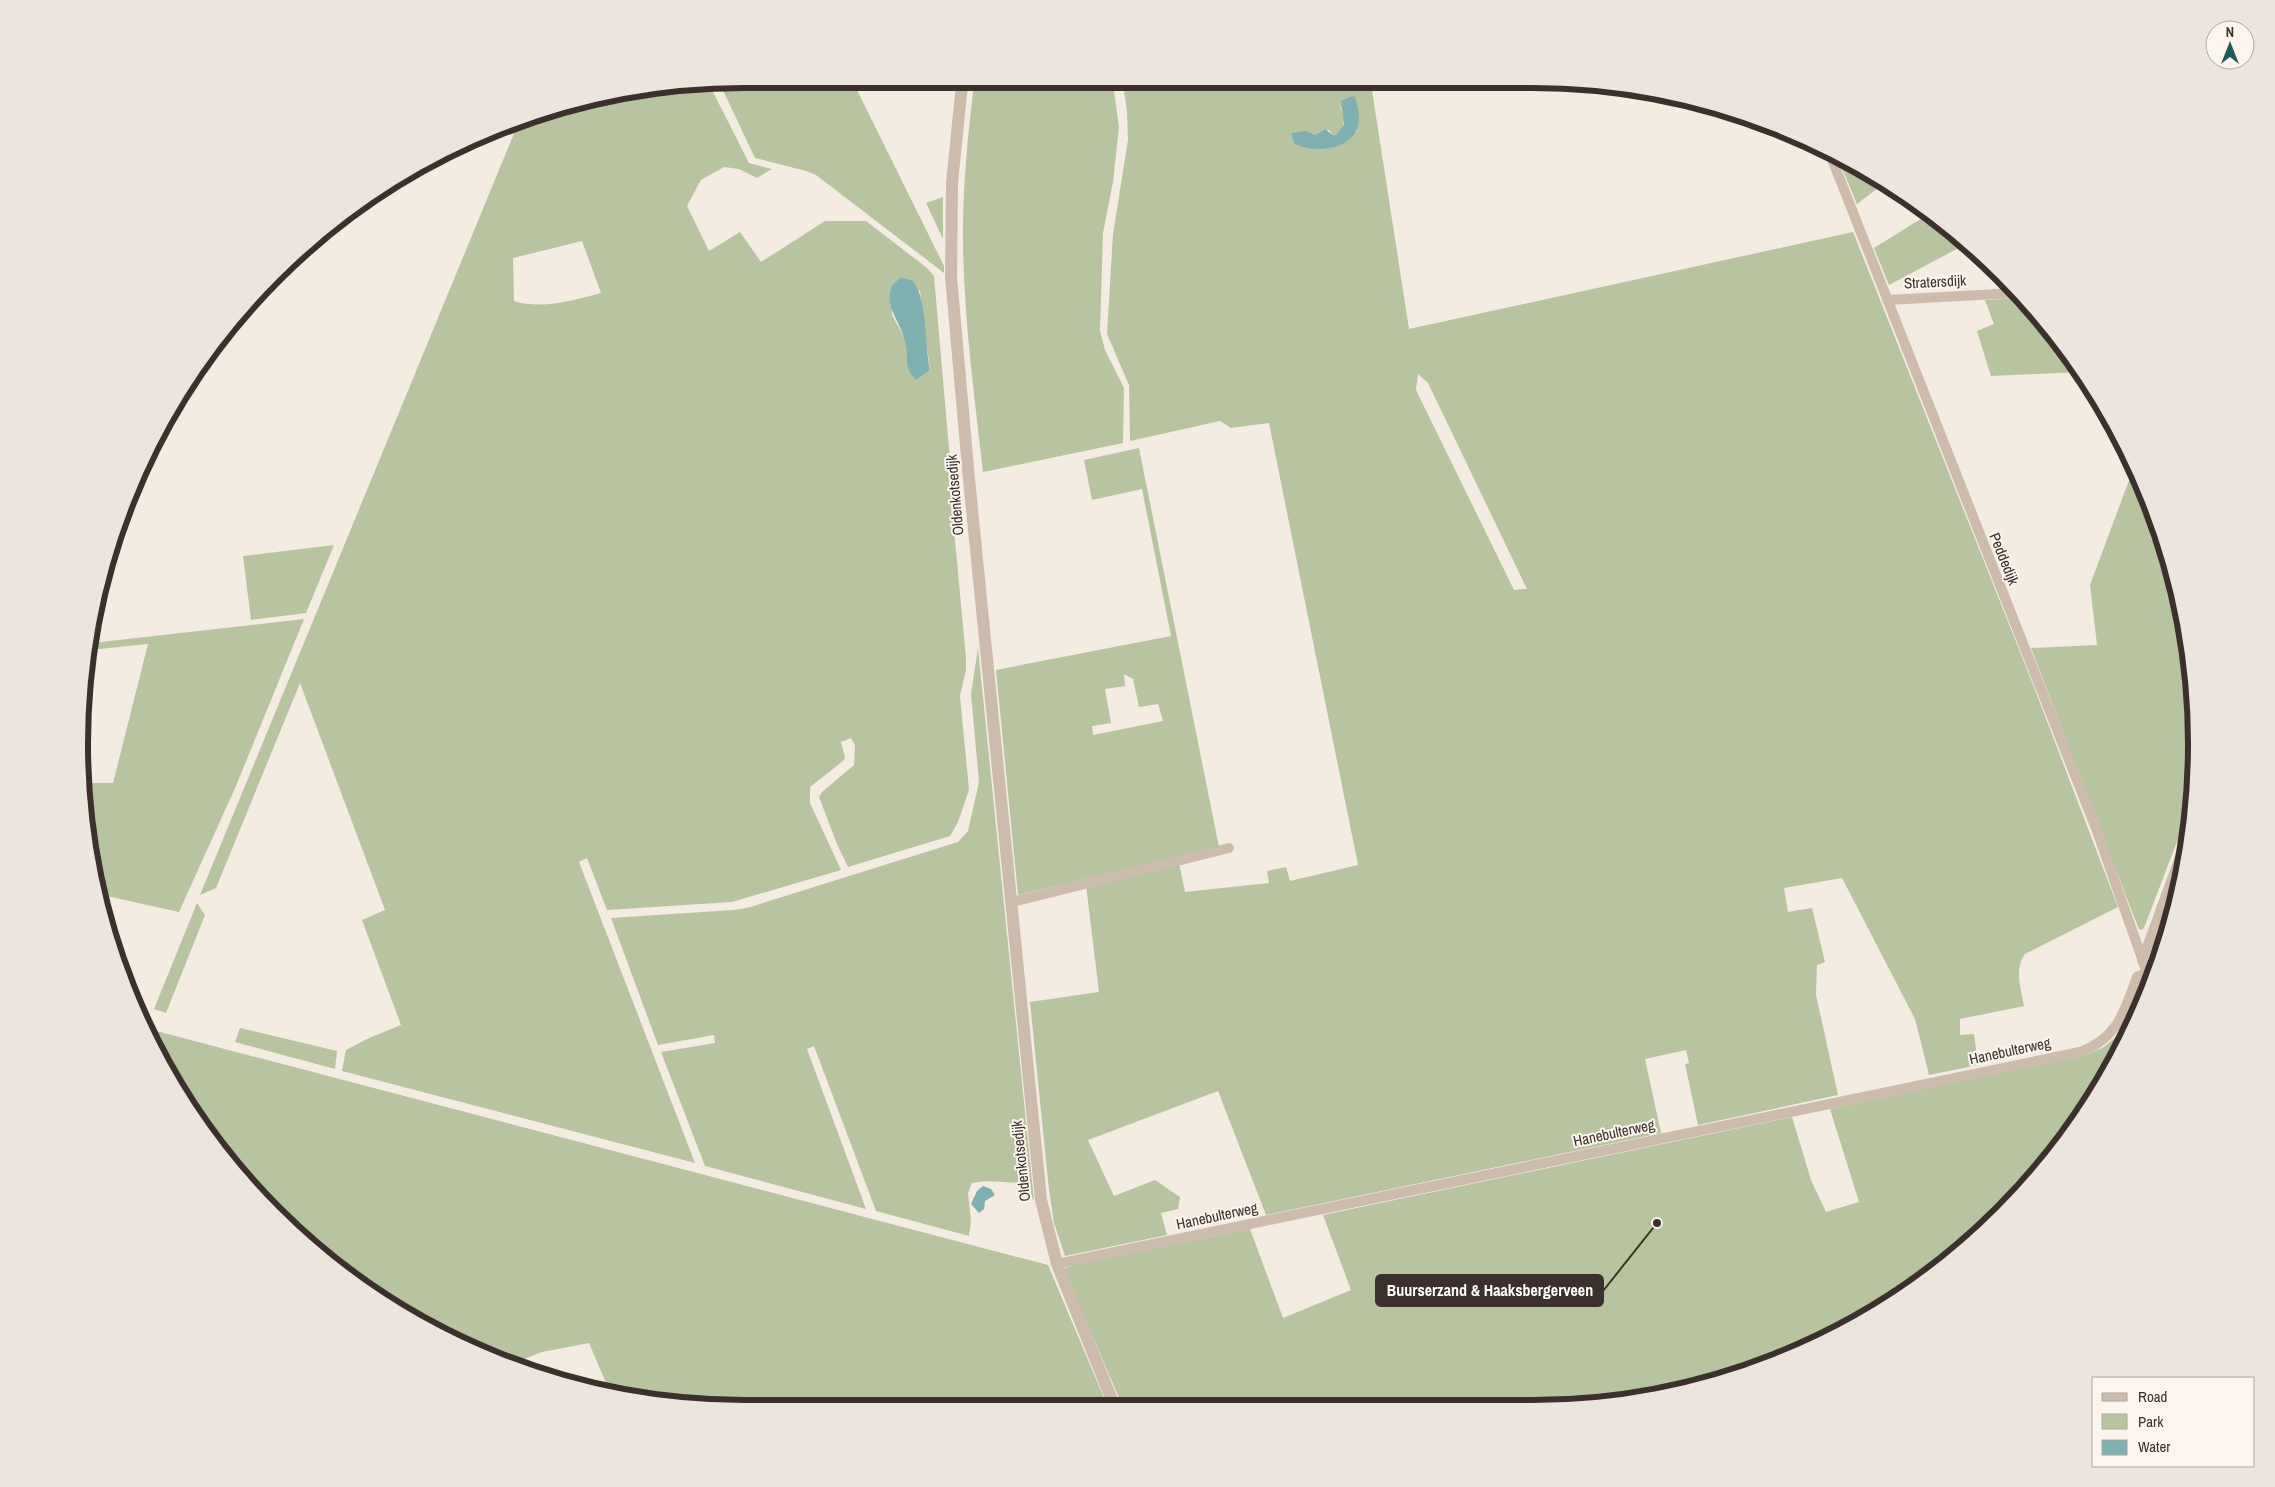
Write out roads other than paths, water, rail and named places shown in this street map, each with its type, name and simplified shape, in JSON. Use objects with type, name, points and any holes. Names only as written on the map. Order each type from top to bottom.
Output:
[{"type":"street","name":"Oldenkotsedijk","points":[[962,88],[952,182],[951,277],[1041,1200],[1057,1264],[1112,1400]]},
{"type":"street","name":"Peddedijk","points":[[1833,161],[2097,831],[2147,970]]},
{"type":"street","name":"Stratersdijk","points":[[1887,300],[2007,293]]},
{"type":"street","points":[[1012,902],[1229,848]]},
{"type":"street","name":"Hanebulterweg","points":[[1057,1264],[2080,1052],[2102,1041],[2111,1034],[2122,1018],[2175,872]]},
{"type":"street","points":[[2137,977],[2145,976]]},
{"type":"water","points":[[1352,96],[1355,97],[1359,121],[1357,129],[1346,142],[1338,146],[1319,149],[1310,149],[1294,143],[1291,133],[1305,131],[1315,135],[1325,129],[1333,135],[1337,134],[1344,124],[1341,101]]},
{"type":"water","points":[[901,277],[913,281],[918,288],[923,310],[930,370],[916,380],[909,370],[903,334],[891,307],[890,293],[892,285]]},
{"type":"water","points":[[983,1186],[991,1189],[995,1195],[985,1201],[984,1209],[979,1213],[971,1204],[977,1191]]},
{"type":"place","name":"Buurserzand & Haaksbergerveen","points":[[1657,1223]]}]
